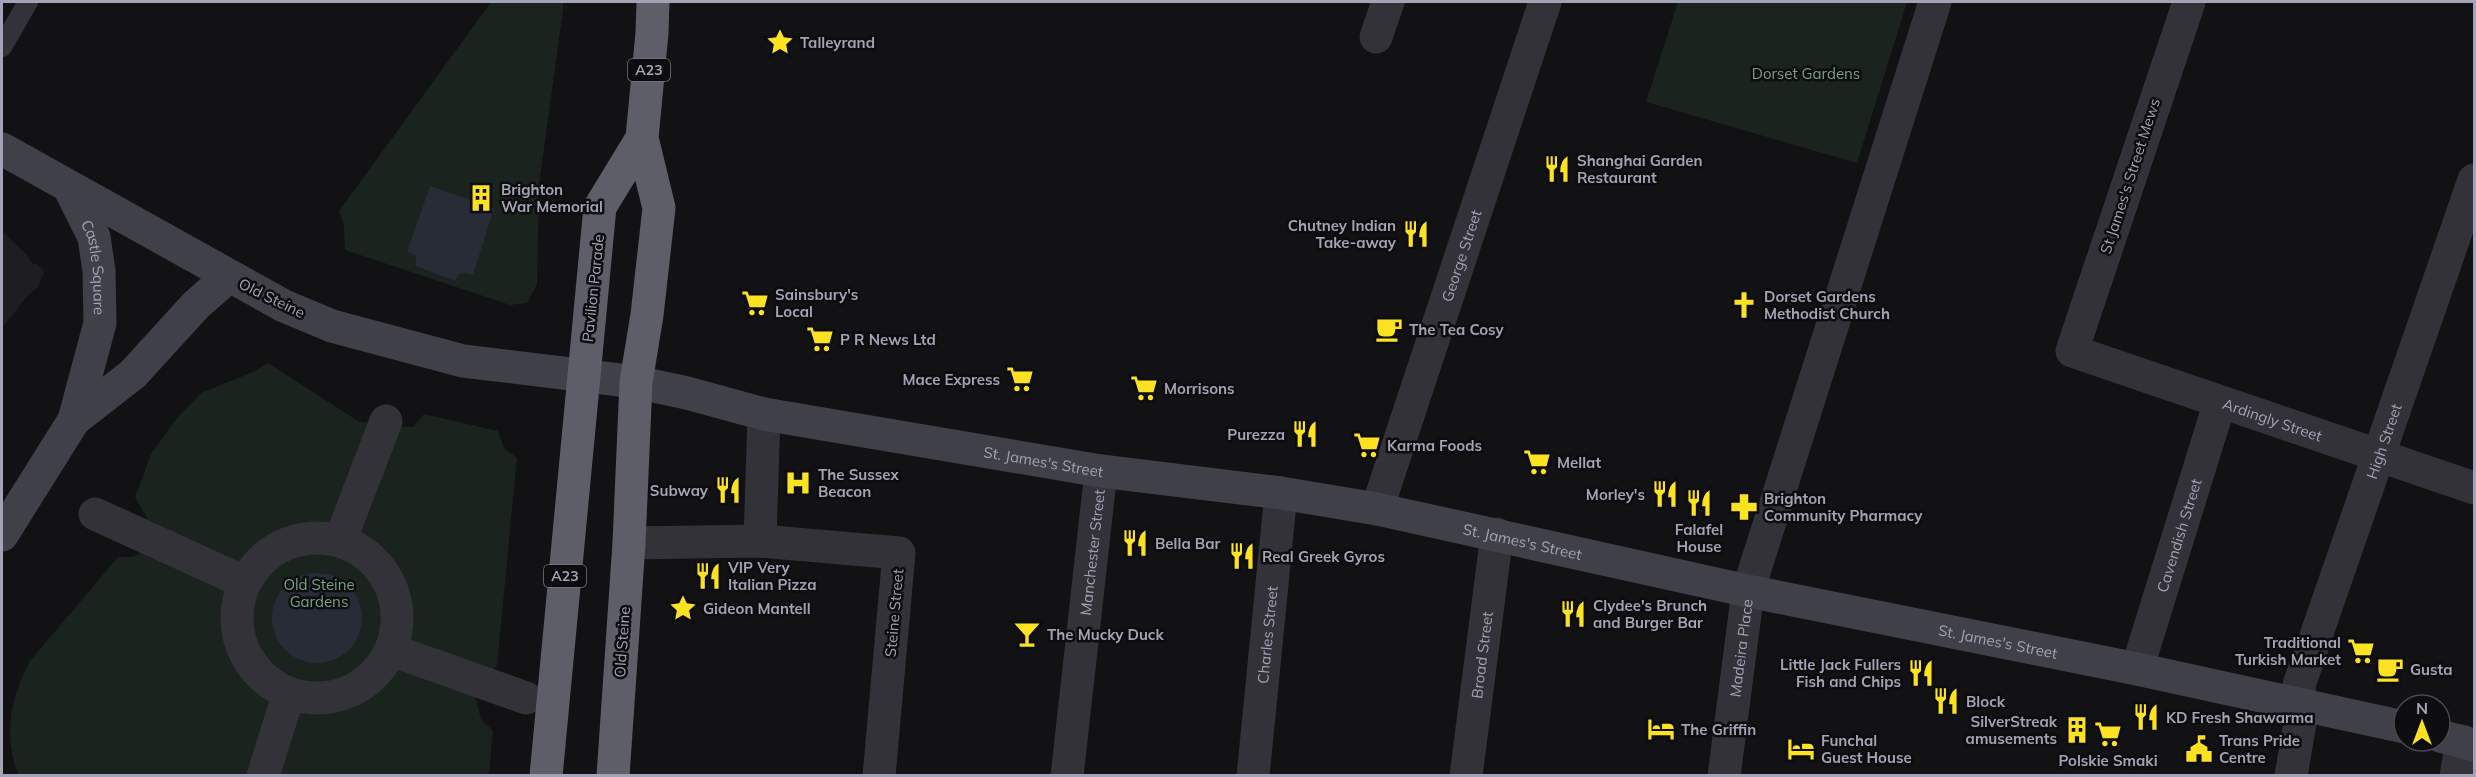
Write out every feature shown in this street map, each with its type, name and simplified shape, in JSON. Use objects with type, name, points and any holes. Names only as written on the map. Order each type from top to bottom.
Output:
[{"type":"highway","name":"Pavilion Parade","points":[[636,382],[647,315],[659,208],[642,138],[653,2]]},
{"type":"highway","name":"Pavilion Parade","points":[[583,377],[600,207],[642,138]]},
{"type":"highway","name":"A23","points":[[546,776],[583,377]]},
{"type":"highway","name":"Old Steine","points":[[613,776],[629,543],[636,382]]},
{"type":"main road","name":"Castle Square","points":[[2,149],[229,276]]},
{"type":"main road","name":"Castle Square","points":[[69,188],[94,237],[99,271],[100,323],[74,420]]},
{"type":"main road","name":"Old Steine","points":[[2,535],[74,420],[134,374],[196,305],[229,276],[284,306],[332,326],[463,361],[636,382]]},
{"type":"main road","name":"St. James's Street","points":[[636,382],[764,414],[1101,471],[1281,492],[1377,508],[1748,591],[2137,669],[2392,724]]},
{"type":"street","points":[[1376,37],[1388,2]]},
{"type":"street","name":"George Street","points":[[1377,508],[1545,2]]},
{"type":"street","points":[[1748,591],[1935,2]]},
{"type":"street","name":"St James's Street Mews","points":[[2072,351],[2189,2]]},
{"type":"street","name":"High Street","points":[[2291,776],[2301,717],[2299,685],[2475,180]]},
{"type":"street","name":"Ardingly Street","points":[[2072,351],[2475,488]]},
{"type":"street","name":"Cavendish Street","points":[[2137,669],[2220,402]]},
{"type":"street","points":[[760,541],[764,414]]},
{"type":"street","points":[[340,541],[386,421]]},
{"type":"street","name":"Manchester Street","points":[[1067,776],[1101,471]]},
{"type":"street","name":"Charles Street","points":[[1253,776],[1281,492]]},
{"type":"street","points":[[95,514],[244,582]]},
{"type":"street","name":"Broad Street","points":[[1466,776],[1497,534]]},
{"type":"street","points":[[319,537],[340,541],[363,551],[388,579],[396,602],[398,614],[395,639],[391,650],[376,673],[366,682],[348,692],[315,698],[289,693],[265,680],[248,659],[242,646],[237,606],[244,582],[267,555],[286,543],[319,537]]},
{"type":"street","name":"Steine Street","points":[[629,543],[760,541],[899,553],[879,776]]},
{"type":"street","name":"Madeira Place","points":[[1724,776],[1748,591]]},
{"type":"street","points":[[391,650],[526,698]]},
{"type":"street","points":[[263,776],[289,693]]},
{"type":"street","points":[[2456,776],[2459,740]]},
{"type":"lane","points":[[2,47],[28,2]]},
{"type":"shaded area","points":[[430,186],[494,208],[473,275],[459,274],[455,281],[416,266],[416,256],[407,252]]},
{"type":"shaded area","points":[[2,231],[30,258],[29,260],[34,265],[36,263],[44,271],[38,287],[28,295],[2,328]]},
{"type":"shaded area","points":[[317,573],[334,576],[349,586],[359,601],[362,618],[359,635],[349,650],[334,660],[317,663],[300,660],[285,650],[275,635],[272,618],[275,601],[285,586],[300,576]]},
{"type":"green space","points":[[491,2],[563,2],[539,185],[537,284],[527,303],[510,305],[345,250],[344,225],[339,211]]},
{"type":"green space","name":"Dorset Gardens","points":[[1678,2],[1907,2],[1857,163],[1646,102]]},
{"type":"green space","name":"Old Steine Gardens","points":[[268,363],[358,421],[385,426],[413,427],[424,414],[498,431],[504,448],[517,458],[497,666],[490,671],[475,696],[481,719],[493,731],[489,775],[19,776],[14,761],[10,732],[14,702],[23,674],[30,661],[118,557],[133,557],[146,550],[151,525],[135,497],[151,454],[176,419],[201,393],[253,372]]},
{"type":"place","name":"Talleyrand","points":[[780,42]]},
{"type":"place","name":"Shanghai Garden Restaurant","points":[[1557,169]]},
{"type":"place","name":"Brighton War Memorial","points":[[481,198]]},
{"type":"place","name":"Chutney Indian Take-away","points":[[1416,234]]},
{"type":"place","name":"Sainsbury's Local","points":[[755,303]]},
{"type":"place","name":"Dorset Gardens Methodist Church","points":[[1744,305]]},
{"type":"place","name":"The Tea Cosy","points":[[1389,329]]},
{"type":"place","name":"P R News Ltd","points":[[820,339]]},
{"type":"place","name":"Mace Express","points":[[1020,379]]},
{"type":"place","name":"Morrisons","points":[[1144,388]]},
{"type":"place","name":"Purezza","points":[[1305,434]]},
{"type":"place","name":"Karma Foods","points":[[1367,445]]},
{"type":"place","name":"Mellat","points":[[1537,462]]},
{"type":"place","name":"The Sussex Beacon","points":[[798,483]]},
{"type":"place","name":"Subway","points":[[728,490]]},
{"type":"place","name":"Morley's","points":[[1665,494]]},
{"type":"place","name":"Falafel House","points":[[1699,503]]},
{"type":"place","name":"Brighton Community Pharmacy","points":[[1744,507]]},
{"type":"place","name":"Bella Bar","points":[[1135,543]]},
{"type":"place","name":"Real Greek Gyros","points":[[1242,556]]},
{"type":"place","name":"VIP Very Italian Pizza","points":[[708,576]]},
{"type":"place","name":"Gideon Mantell","points":[[683,608]]},
{"type":"place","name":"Clydee's Brunch and Burger Bar","points":[[1573,614]]},
{"type":"place","name":"The Mucky Duck","points":[[1027,634]]},
{"type":"place","name":"Traditional Turkish Market","points":[[2361,651]]},
{"type":"place","name":"Gusta","points":[[2390,669]]},
{"type":"place","name":"Little Jack Fullers Fish and Chips","points":[[1921,673]]},
{"type":"place","name":"Block","points":[[1946,701]]},
{"type":"place","name":"KD Fresh Shawarma","points":[[2146,717]]},
{"type":"place","name":"The Griffin","points":[[1661,729]]},
{"type":"place","name":"SilverStreak amusements","points":[[2077,730]]},
{"type":"place","name":"Polskie Smaki","points":[[2108,734]]},
{"type":"place","name":"Funchal Guest House","points":[[1801,749]]},
{"type":"place","name":"Trans Pride Centre","points":[[2199,749]]}]
